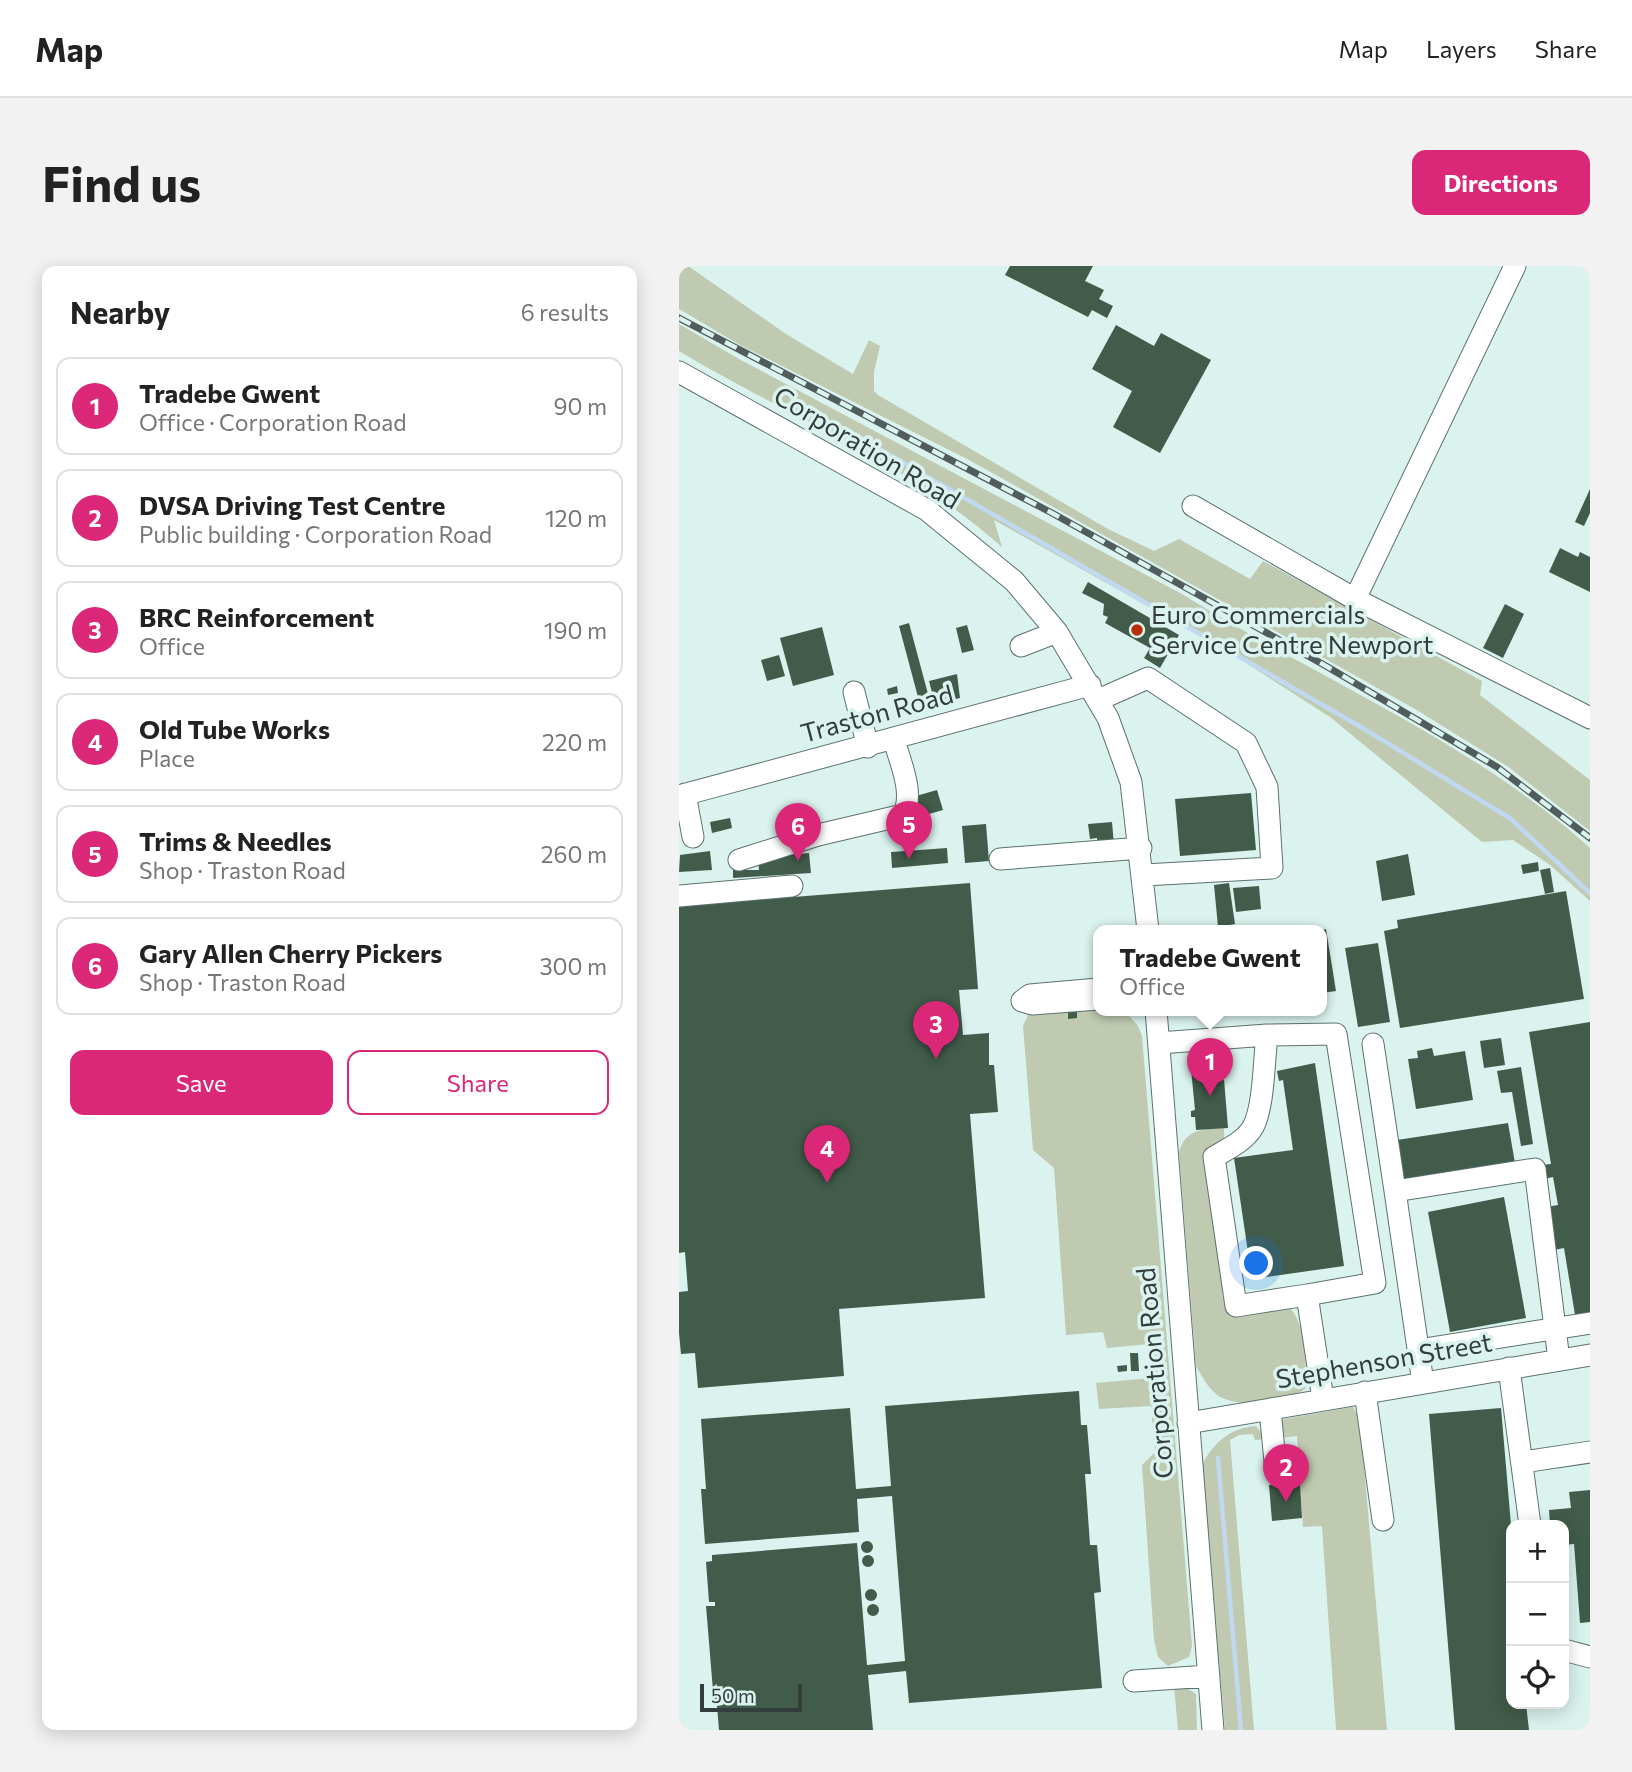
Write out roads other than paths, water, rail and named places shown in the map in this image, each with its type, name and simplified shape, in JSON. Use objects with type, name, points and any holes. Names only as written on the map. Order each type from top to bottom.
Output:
[{"type":"street","points":[[1355,598],[1515,266]]},
{"type":"street","name":"Corporation Road","points":[[679,372],[927,510],[1014,581],[1057,632],[1111,726],[1131,782],[1141,848],[1148,925]]},
{"type":"street","points":[[1193,506],[1355,598],[1590,718]]},
{"type":"street","points":[[1020,646],[1057,632]]},
{"type":"street","name":"Traston Road","points":[[684,790],[1148,678],[1246,743],[1267,787],[1272,868],[1144,875]]},
{"type":"street","points":[[854,692],[868,747]]},
{"type":"street","points":[[739,860],[818,835],[903,815],[907,800],[906,787],[894,740]]},
{"type":"street","points":[[684,790],[693,837]]},
{"type":"street","points":[[1000,859],[1141,848]]},
{"type":"street","points":[[679,896],[792,886]]},
{"type":"street","points":[[1093,989],[1030,995],[1016,1005],[1093,999]]},
{"type":"street","name":"Corporation Road","points":[[1157,1016],[1213,1730]]},
{"type":"street","points":[[1159,1043],[1267,1035],[1336,1034],[1375,1283],[1236,1306],[1214,1157],[1239,1142],[1252,1128],[1258,1115],[1267,1035]]},
{"type":"street","points":[[1373,1044],[1423,1382]]},
{"type":"street","points":[[1395,1191],[1535,1169],[1559,1360]]},
{"type":"street","points":[[1307,1295],[1323,1399]]},
{"type":"street","points":[[1418,1350],[1590,1323]]},
{"type":"street","name":"Stephenson Street","points":[[1188,1423],[1590,1355]]},
{"type":"street","points":[[1509,1368],[1529,1520]]},
{"type":"street","points":[[1365,1392],[1383,1520]]},
{"type":"street","points":[[1270,1409],[1276,1472]]},
{"type":"street","points":[[1523,1462],[1590,1452]]},
{"type":"street","points":[[1569,1651],[1590,1657]]},
{"type":"street","points":[[1135,1681],[1209,1676]]},
{"type":"waterway","points":[[845,429],[1366,730],[1511,819],[1590,893]]},
{"type":"waterway","points":[[1218,1458],[1241,1730]]},
{"type":"railway","points":[[679,318],[1052,513],[1326,666],[1497,767],[1590,838]]},
{"type":"place","name":"Euro Commercials Service Centre Newport","points":[[1137,630]]},
{"type":"place","name":"Trims & Needles","points":[[909,859]]},
{"type":"place","name":"Gary Allen Cherry Pickers","points":[[798,861]]},
{"type":"place","name":"BRC Reinforcement","points":[[936,1059]]},
{"type":"place","name":"Tradebe Gwent","points":[[1210,1096]]},
{"type":"place","name":"Old Tube Works","points":[[827,1183]]},
{"type":"place","name":"DVSA Driving Test Centre","points":[[1286,1502]]}]
